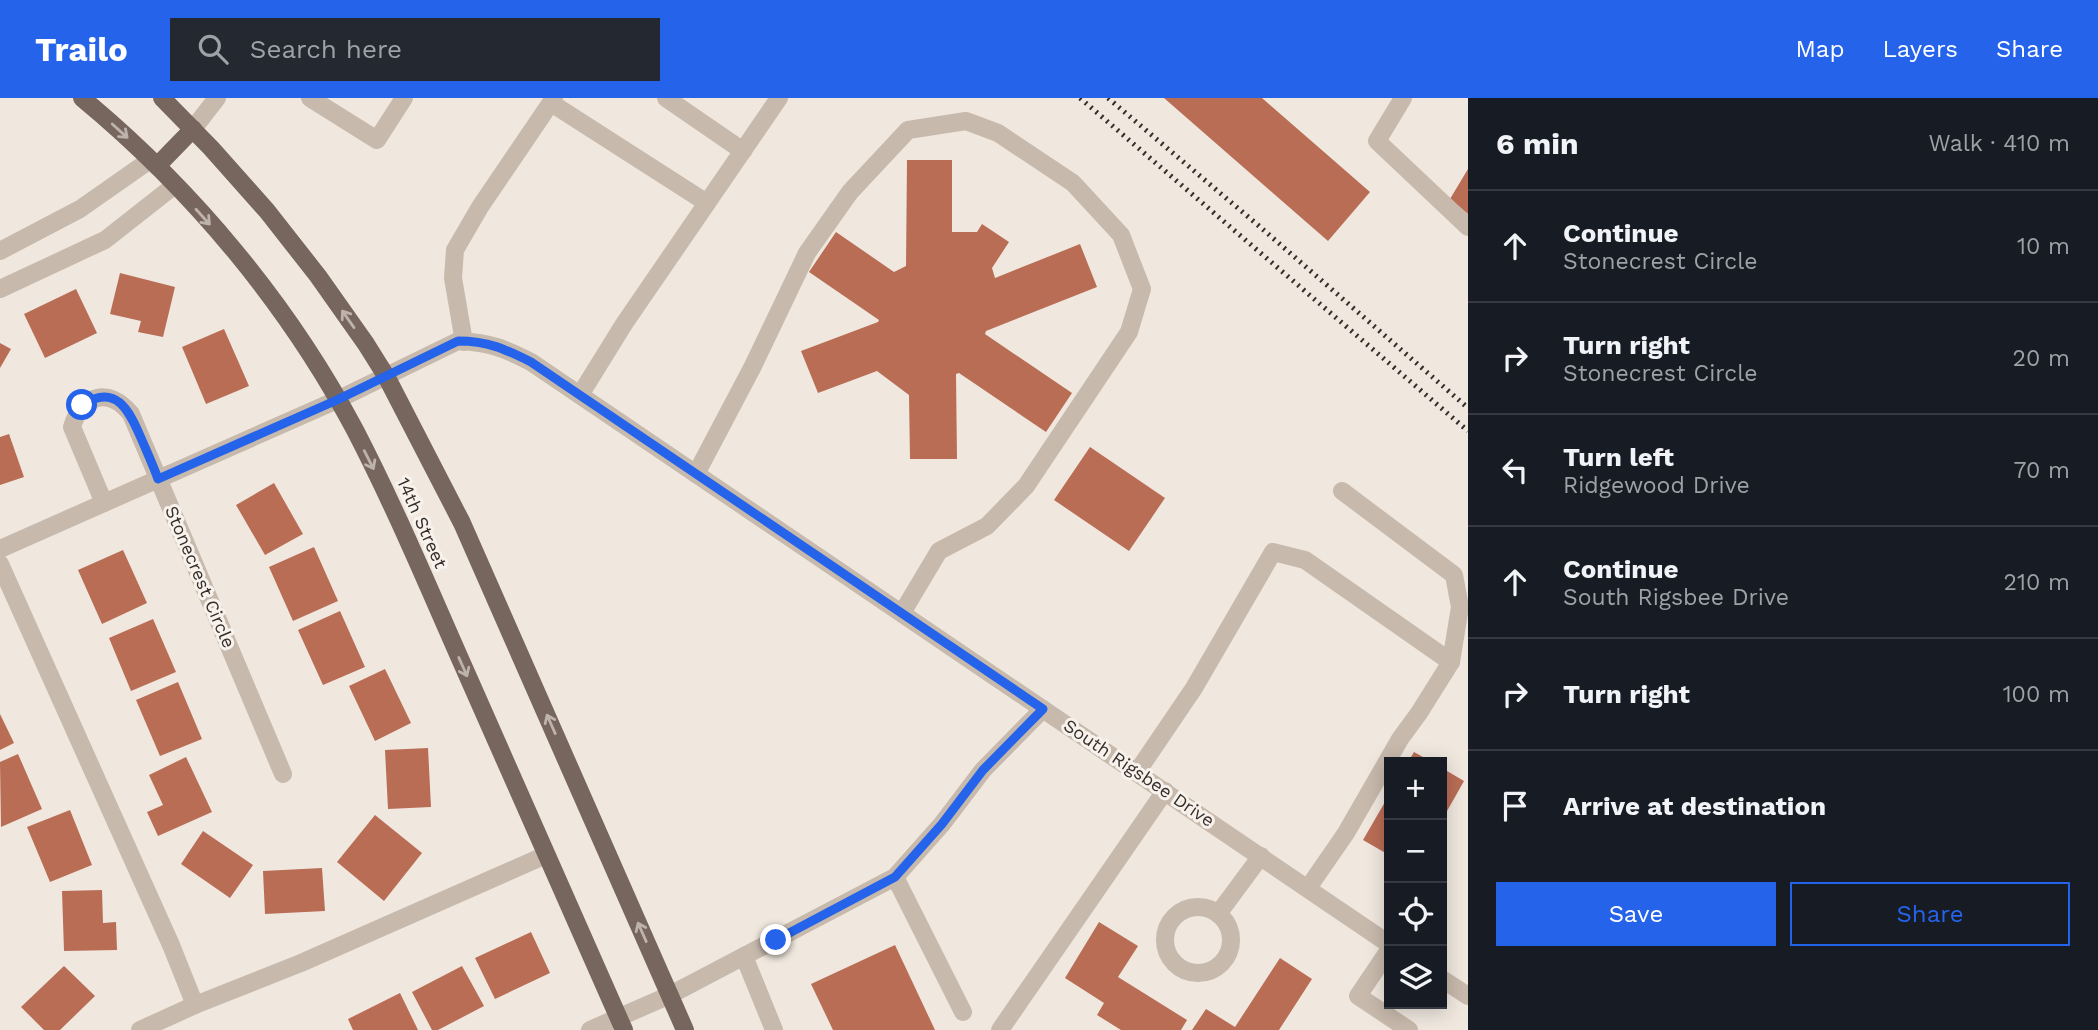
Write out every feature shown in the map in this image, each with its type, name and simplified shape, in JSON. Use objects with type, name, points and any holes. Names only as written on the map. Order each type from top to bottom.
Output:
[{"type":"main road","name":"14th Street","points":[[82,98],[154,163],[239,258],[290,324],[337,400],[388,498],[621,1024]]},
{"type":"main road","name":"14th Street","points":[[162,98],[240,179],[290,239],[386,376],[462,523],[685,1030]]},
{"type":"main road","points":[[154,163],[193,129]]},
{"type":"street","points":[[193,129],[218,98]]},
{"type":"street","points":[[310,98],[377,140],[404,98]]},
{"type":"street","points":[[666,98],[743,151]]},
{"type":"street","points":[[580,396],[624,324],[779,98]]},
{"type":"street","points":[[1402,98],[1377,141],[1468,227]]},
{"type":"street","points":[[464,341],[453,278],[455,250],[480,207],[553,100],[707,203]]},
{"type":"street","points":[[696,474],[753,366],[807,253],[849,192],[908,130],[966,121],[998,133],[1073,183],[1121,235],[1142,289],[1129,332],[1026,486],[987,526],[939,551],[902,613]]},
{"type":"street","points":[[0,251],[80,209],[154,163]]},
{"type":"street","points":[[0,289],[105,240],[175,185]]},
{"type":"street","name":"South Rigsbee Drive","points":[[0,549],[337,400],[458,341],[478,341],[502,347],[531,362],[1384,941]]},
{"type":"street","name":"Stonecrest Circle","points":[[104,503],[72,426],[82,405],[102,397],[112,398],[131,414],[283,774]]},
{"type":"street","points":[[1308,888],[1340,843],[1400,739],[1451,662],[1460,607],[1454,575],[1342,491]]},
{"type":"street","points":[[1137,772],[1194,688],[1273,552],[1305,560],[1451,662]]},
{"type":"street","points":[[0,564],[154,907],[195,1005]]},
{"type":"street","points":[[590,1030],[621,1024],[670,995],[895,877],[942,824],[983,770],[1043,709]]},
{"type":"street","points":[[1000,1030],[1165,792]]},
{"type":"street","points":[[140,1030],[301,963],[546,855]]},
{"type":"street","points":[[1218,914],[1261,856]]},
{"type":"street","points":[[895,877],[963,1012]]},
{"type":"street","points":[[744,956],[774,1030]]},
{"type":"street","points":[[1384,957],[1358,996],[1409,1030]]},
{"type":"street","points":[[1447,982],[1468,996]]},
{"type":"building","points":[[1164,98],[1262,98],[1370,192],[1328,241]]},
{"type":"building","points":[[907,160],[952,160],[952,232],[977,232],[982,224],[1009,242],[992,268],[995,278],[1080,244],[1097,287],[986,331],[985,334],[1072,393],[1046,432],[959,373],[956,374],[957,459],[910,459],[909,395],[877,371],[818,393],[801,351],[879,320],[809,272],[836,232],[894,272],[906,266]]},
{"type":"building","points":[[1468,169],[1468,214],[1450,199]]},
{"type":"building","points":[[120,273],[175,287],[163,337],[138,332],[141,321],[110,314]]},
{"type":"building","points":[[76,289],[97,333],[45,358],[24,314]]},
{"type":"building","points":[[224,329],[249,386],[206,404],[182,347]]},
{"type":"building","points":[[0,343],[11,349],[0,368]]},
{"type":"building","points":[[9,434],[24,477],[0,485],[0,437]]},
{"type":"building","points":[[1090,447],[1165,498],[1129,551],[1054,500]]},
{"type":"building","points":[[274,483],[303,534],[265,555],[236,505]]},
{"type":"building","points":[[314,547],[338,601],[293,621],[269,567]]},
{"type":"building","points":[[123,550],[147,603],[102,624],[78,570]]},
{"type":"building","points":[[340,611],[365,667],[323,685],[298,630]]},
{"type":"building","points":[[153,619],[176,672],[131,691],[109,638]]},
{"type":"building","points":[[385,669],[411,723],[375,741],[349,686]]},
{"type":"building","points":[[178,682],[202,739],[160,756],[136,700]]},
{"type":"building","points":[[0,714],[14,743],[0,750]]},
{"type":"building","points":[[428,748],[431,807],[388,809],[385,750]]},
{"type":"building","points":[[18,754],[42,809],[1,827],[0,762]]},
{"type":"building","points":[[186,757],[212,812],[158,836],[147,812],[163,805],[149,775]]},
{"type":"building","points":[[1447,771],[1464,781],[1447,811]]},
{"type":"building","points":[[1384,804],[1384,852],[1363,840]]},
{"type":"building","points":[[70,810],[92,865],[50,882],[27,827]]},
{"type":"building","points":[[375,815],[422,853],[384,901],[337,862]]},
{"type":"building","points":[[203,831],[253,865],[230,898],[181,864]]},
{"type":"building","points":[[322,868],[325,911],[265,914],[263,871]]},
{"type":"building","points":[[102,890],[103,923],[116,922],[117,950],[64,951],[62,891]]},
{"type":"building","points":[[1099,922],[1138,946],[1118,977],[1187,1020],[1181,1030],[1121,1030],[1097,1015],[1104,1003],[1065,978]]},
{"type":"building","points":[[531,932],[550,973],[495,999],[475,958]]},
{"type":"building","points":[[895,945],[935,1030],[833,1030],[811,984]]},
{"type":"building","points":[[1280,958],[1312,979],[1279,1030],[1192,1030],[1206,1009],[1235,1027]]},
{"type":"building","points":[[64,966],[95,996],[60,1030],[44,1030],[21,1007]]},
{"type":"building","points":[[462,966],[484,1006],[438,1030],[432,1030],[412,992]]},
{"type":"building","points":[[400,993],[418,1030],[353,1030],[348,1019]]},
{"type":"railway","points":[[1080,98],[1468,431]]},
{"type":"railway","points":[[1108,98],[1468,408]]},
{"type":"route","points":[[82,405],[102,397],[112,398],[123,405],[131,414],[158,479],[337,400],[458,341],[478,341],[502,347],[531,362],[1043,709],[983,770],[942,824],[895,877],[776,940]]}]
